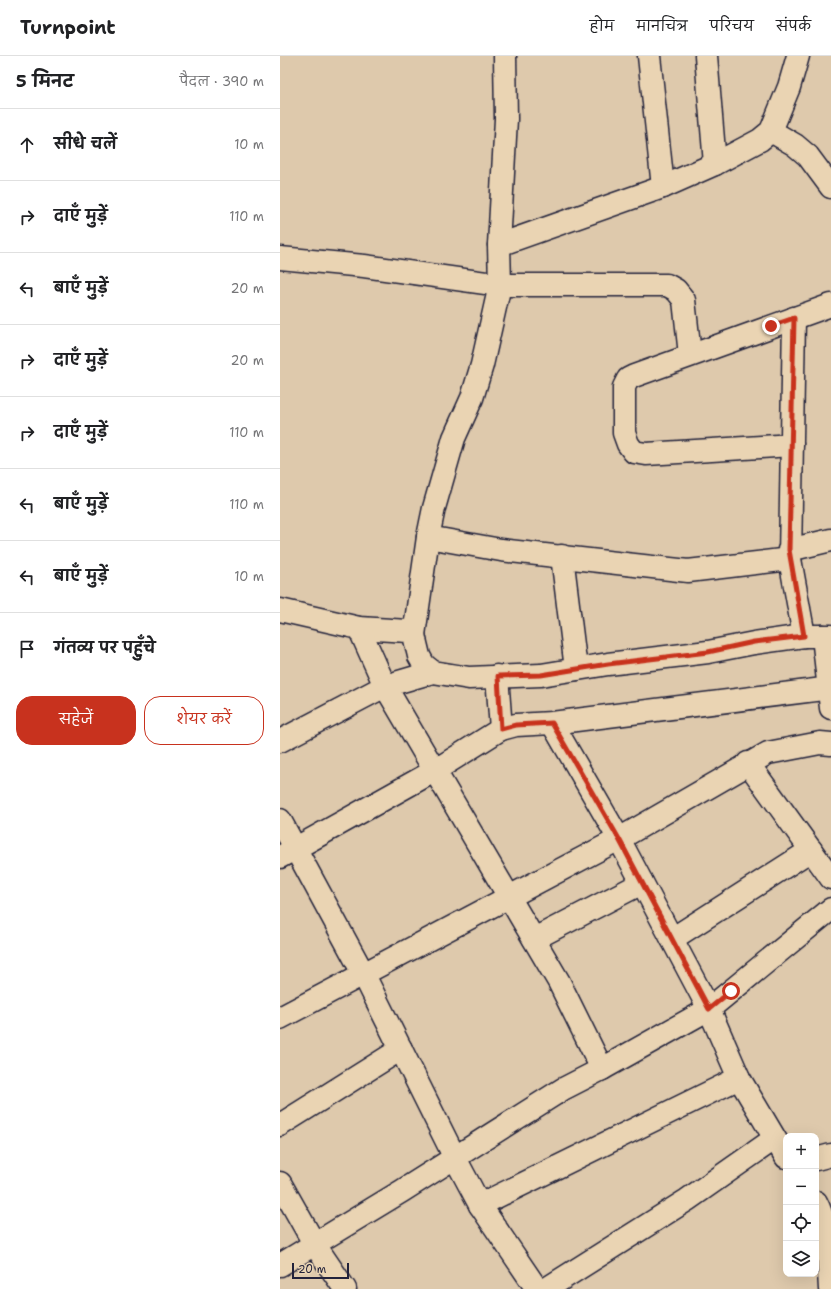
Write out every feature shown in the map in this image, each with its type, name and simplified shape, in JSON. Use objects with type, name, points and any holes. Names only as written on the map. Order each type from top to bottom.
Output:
[{"type":"street","points":[[433,672],[424,665],[419,656],[414,635],[428,538],[454,438],[472,398],[482,365],[500,286],[499,245],[506,118],[505,56]]},
{"type":"street","points":[[649,56],[663,187]]},
{"type":"street","points":[[706,56],[715,164]]},
{"type":"street","points":[[499,245],[663,187],[715,164],[760,140],[771,131],[789,87],[798,56]]},
{"type":"street","points":[[771,131],[795,145],[808,156],[831,187]]},
{"type":"street","points":[[280,258],[364,266],[500,286],[667,286],[676,290],[684,300],[690,355]]},
{"type":"street","points":[[792,445],[646,454],[634,452],[628,444],[624,433],[624,387],[628,379],[690,355],[831,305]]},
{"type":"street","points":[[287,852],[434,771],[501,729],[516,725],[552,723],[830,695],[819,636],[790,555],[794,318]]},
{"type":"street","points":[[428,538],[501,550],[562,556],[588,561],[688,571],[790,555],[831,540]]},
{"type":"street","points":[[562,556],[576,669]]},
{"type":"street","points":[[280,610],[359,628],[408,631],[414,635]]},
{"type":"street","points":[[359,628],[384,686],[559,982],[602,1069]]},
{"type":"street","points":[[280,741],[384,686],[433,672],[469,678],[541,675],[708,652],[754,642],[819,636]]},
{"type":"street","points":[[498,676],[501,729]]},
{"type":"street","points":[[552,723],[619,839],[709,1009],[739,1078],[783,1152]]},
{"type":"street","points":[[280,1018],[619,839],[768,753],[820,743],[831,744]]},
{"type":"street","points":[[748,764],[831,878]]},
{"type":"street","points":[[280,820],[287,852],[364,975],[480,1205],[537,1289]]},
{"type":"street","points":[[672,939],[811,850]]},
{"type":"street","points":[[534,939],[642,883]]},
{"type":"street","points":[[280,1265],[455,1158],[563,1089],[602,1069],[709,1009],[831,909]]},
{"type":"street","points":[[280,1126],[401,1049]]},
{"type":"street","points":[[480,1205],[739,1078]]},
{"type":"street","points":[[546,1289],[687,1200],[774,1139]]},
{"type":"street","points":[[819,1158],[831,1156]]},
{"type":"street","points":[[280,1183],[315,1245],[345,1289]]},
{"type":"street","points":[[818,1205],[826,1232],[830,1289]]},
{"type":"route","points":[[731,991],[709,1009],[619,839],[552,723],[516,725],[501,729],[498,676],[541,675],[608,664],[708,652],[754,642],[804,636],[789,550],[794,318],[771,326]]}]
